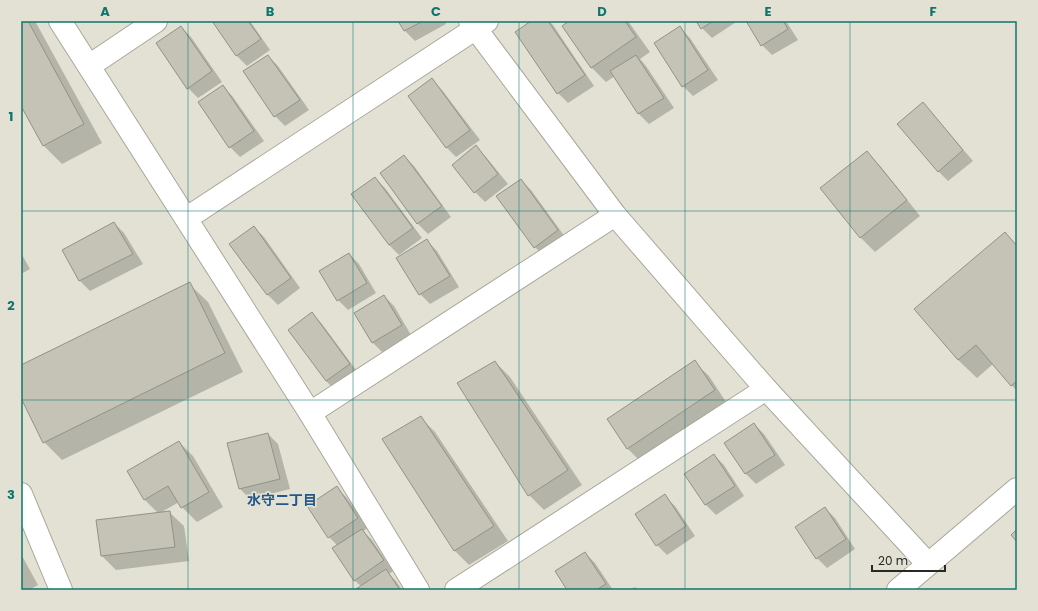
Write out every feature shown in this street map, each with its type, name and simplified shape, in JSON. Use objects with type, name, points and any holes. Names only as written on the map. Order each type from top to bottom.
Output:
[{"type":"street","points":[[60,21],[310,413],[418,590]]},
{"type":"street","points":[[88,66],[156,21]]},
{"type":"street","points":[[187,218],[477,24],[615,214],[766,389],[928,564]]},
{"type":"street","points":[[310,413],[615,214]]},
{"type":"street","points":[[456,590],[766,389]]},
{"type":"street","points":[[898,590],[1017,489]]},
{"type":"street","points":[[21,494],[61,590]]},
{"type":"building","points":[[21,21],[28,21],[84,124],[43,146],[21,106]]},
{"type":"building","points":[[212,21],[248,21],[261,39],[236,56]]},
{"type":"building","points":[[398,21],[423,21],[404,31]]},
{"type":"building","points":[[531,21],[548,21],[585,75],[557,94],[515,32]]},
{"type":"building","points":[[569,21],[625,21],[636,37],[591,68],[562,26]]},
{"type":"building","points":[[696,21],[713,21],[701,29]]},
{"type":"building","points":[[746,21],[783,21],[788,29],[761,46]]},
{"type":"building","points":[[181,26],[212,71],[187,89],[156,43]]},
{"type":"building","points":[[680,26],[708,70],[682,87],[654,43]]},
{"type":"building","points":[[268,55],[300,100],[274,117],[243,71]]},
{"type":"building","points":[[636,55],[664,98],[638,114],[610,71]]},
{"type":"building","points":[[432,78],[470,130],[446,148],[408,96]]},
{"type":"building","points":[[223,85],[254,131],[229,148],[198,102]]},
{"type":"building","points":[[923,102],[963,150],[938,172],[897,124]]},
{"type":"building","points":[[476,145],[498,174],[474,193],[452,165]]},
{"type":"building","points":[[867,151],[907,200],[860,238],[820,188]]},
{"type":"building","points":[[404,155],[442,206],[417,224],[380,173]]},
{"type":"building","points":[[375,177],[413,228],[389,245],[351,194]]},
{"type":"building","points":[[521,179],[558,230],[534,248],[496,196]]},
{"type":"building","points":[[114,222],[133,254],[79,281],[62,250]]},
{"type":"building","points":[[254,226],[291,278],[267,295],[229,244]]},
{"type":"building","points":[[1005,232],[1017,246],[1017,381],[1011,386],[976,345],[958,360],[914,309]]},
{"type":"building","points":[[427,239],[450,276],[419,295],[396,258]]},
{"type":"building","points":[[349,253],[367,283],[337,301],[319,271]]},
{"type":"building","points":[[190,282],[225,353],[43,443],[21,398],[21,365]]},
{"type":"building","points":[[384,295],[402,325],[372,343],[354,313]]},
{"type":"building","points":[[312,312],[350,364],[326,381],[288,330]]},
{"type":"building","points":[[695,360],[715,390],[627,449],[607,419]]},
{"type":"building","points":[[495,361],[568,470],[528,496],[457,383]]},
{"type":"building","points":[[421,416],[494,526],[454,551],[382,439]]},
{"type":"building","points":[[754,423],[775,455],[745,474],[724,443]]},
{"type":"building","points":[[268,433],[280,479],[239,489],[227,443]]},
{"type":"building","points":[[179,441],[209,492],[181,508],[168,486],[144,500],[127,471]]},
{"type":"building","points":[[714,454],[735,486],[705,505],[684,474]]},
{"type":"building","points":[[337,486],[358,518],[328,538],[307,506]]},
{"type":"building","points":[[665,494],[686,526],[656,546],[635,514]]},
{"type":"building","points":[[825,507],[846,539],[816,559],[795,527]]},
{"type":"building","points":[[170,511],[175,547],[101,556],[96,520]]},
{"type":"building","points":[[362,529],[384,560],[354,581],[332,548]]},
{"type":"building","points":[[1017,529],[1017,542],[1011,535]]},
{"type":"building","points":[[585,552],[606,584],[596,590],[567,590],[555,571]]},
{"type":"building","points":[[386,569],[400,590],[356,589]]},
{"type":"district","name":"水守二丁目","points":[[282,500]]}]
